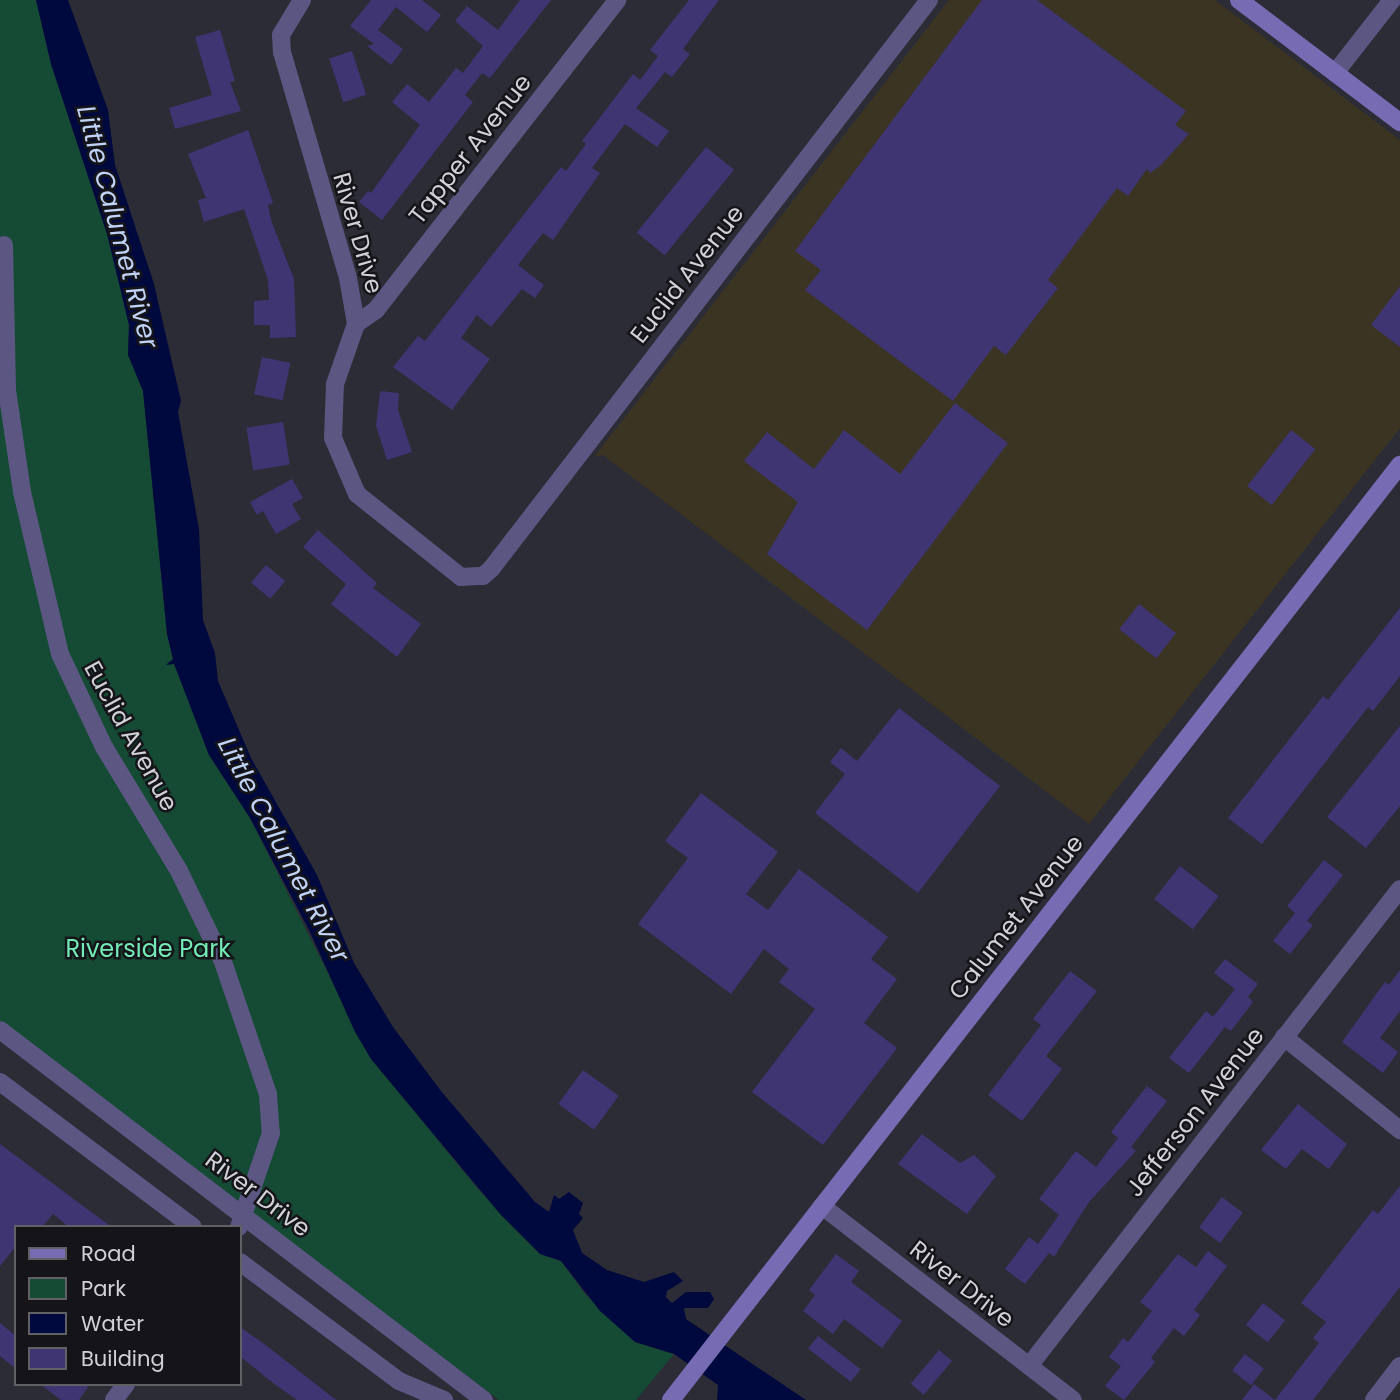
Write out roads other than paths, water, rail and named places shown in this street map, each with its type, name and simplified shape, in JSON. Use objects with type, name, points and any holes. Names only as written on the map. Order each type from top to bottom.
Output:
[{"type":"main road","points":[[1239,0],[1400,122]]},
{"type":"main road","name":"Calumet Avenue","points":[[671,1400],[1400,464]]},
{"type":"street","name":"River Drive","points":[[302,0],[281,35],[284,65],[348,278],[356,324],[335,384],[333,438],[341,464],[357,494],[444,566],[461,577],[482,576]]},
{"type":"street","name":"Tapper Avenue","points":[[356,324],[376,310],[617,0]]},
{"type":"street","name":"Euclid Avenue","points":[[482,576],[929,0]]},
{"type":"street","points":[[1335,73],[1392,0]]},
{"type":"street","name":"Euclid Avenue","points":[[4,245],[8,390],[22,492],[60,654],[104,747],[179,871],[222,959],[268,1094],[271,1133],[242,1221]]},
{"type":"street","name":"Jefferson Avenue","points":[[1028,1366],[1400,889]]},
{"type":"street","name":"River Drive","points":[[0,1030],[242,1221],[484,1400]]},
{"type":"street","points":[[1284,1037],[1400,1130]]},
{"type":"street","points":[[0,1082],[190,1225]]},
{"type":"street","name":"River Drive","points":[[822,1206],[1073,1400]]},
{"type":"street","points":[[242,1263],[399,1381],[444,1400]]},
{"type":"street","points":[[1374,1400],[1400,1366]]},
{"type":"water","name":"Little Calumet River","points":[[36,0],[68,0],[108,110],[115,165],[154,284],[181,401],[178,412],[199,529],[203,620],[215,653],[218,681],[251,758],[317,875],[354,963],[393,1027],[441,1091],[535,1202],[549,1212],[554,1195],[559,1199],[569,1192],[583,1203],[579,1214],[583,1218],[573,1230],[582,1253],[607,1270],[644,1282],[674,1272],[683,1281],[667,1291],[666,1297],[672,1303],[686,1292],[710,1292],[714,1299],[708,1308],[684,1308],[686,1319],[806,1400],[717,1400],[718,1385],[674,1354],[635,1342],[600,1311],[561,1261],[540,1254],[500,1214],[371,1059],[355,1032],[309,930],[250,818],[209,755],[174,664],[166,665],[173,659],[167,634],[143,391],[128,355],[129,325],[107,234],[51,64]]},
{"type":"park label","name":"Riverside Park","points":[[148,949]]}]
